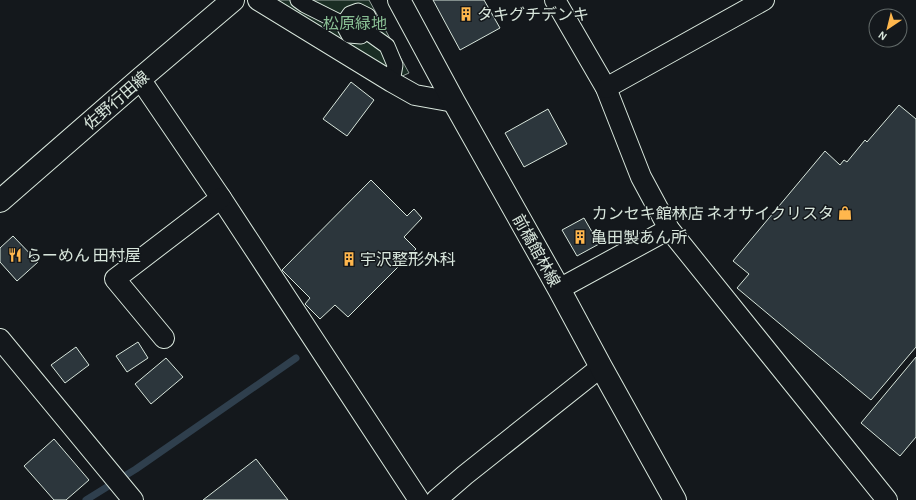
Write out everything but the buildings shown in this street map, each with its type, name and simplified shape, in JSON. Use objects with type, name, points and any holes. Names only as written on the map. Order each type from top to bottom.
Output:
[{"type":"main road","name":"佐野行田線","points":[[0,200],[233,0]]},
{"type":"main road","name":"前橋館林線","points":[[399,0],[675,500]]},
{"type":"street","points":[[258,0],[415,95],[454,102]]},
{"type":"street","points":[[298,0],[342,24],[349,35],[361,36],[370,25],[368,16],[359,5],[342,24]]},
{"type":"street","points":[[555,0],[606,88],[641,177],[669,229],[887,500]]},
{"type":"street","points":[[606,88],[764,0]]},
{"type":"street","points":[[366,31],[387,46],[395,66],[392,82]]},
{"type":"street","points":[[140,79],[221,198],[419,500]]},
{"type":"street","points":[[164,338],[115,279],[221,198]]},
{"type":"street","points":[[559,289],[669,229]]},
{"type":"street","points":[[0,339],[133,500]]},
{"type":"street","points":[[436,500],[465,475],[601,367]]},
{"type":"green space","name":"松原緑地","points":[[275,0],[369,0],[409,73],[398,78]]},
{"type":"waterway","points":[[86,500],[136,469],[296,358]]},
{"type":"place","name":"タキグチデンキ","points":[[466,14]]},
{"type":"place","name":"カンセキ館林店 ネオサイクリスタ","points":[[845,213]]},
{"type":"place","name":"亀田製あん所","points":[[580,237]]},
{"type":"place","name":"らーめん 田村屋","points":[[15,255]]},
{"type":"place","name":"宇沢整形外科","points":[[349,259]]}]
